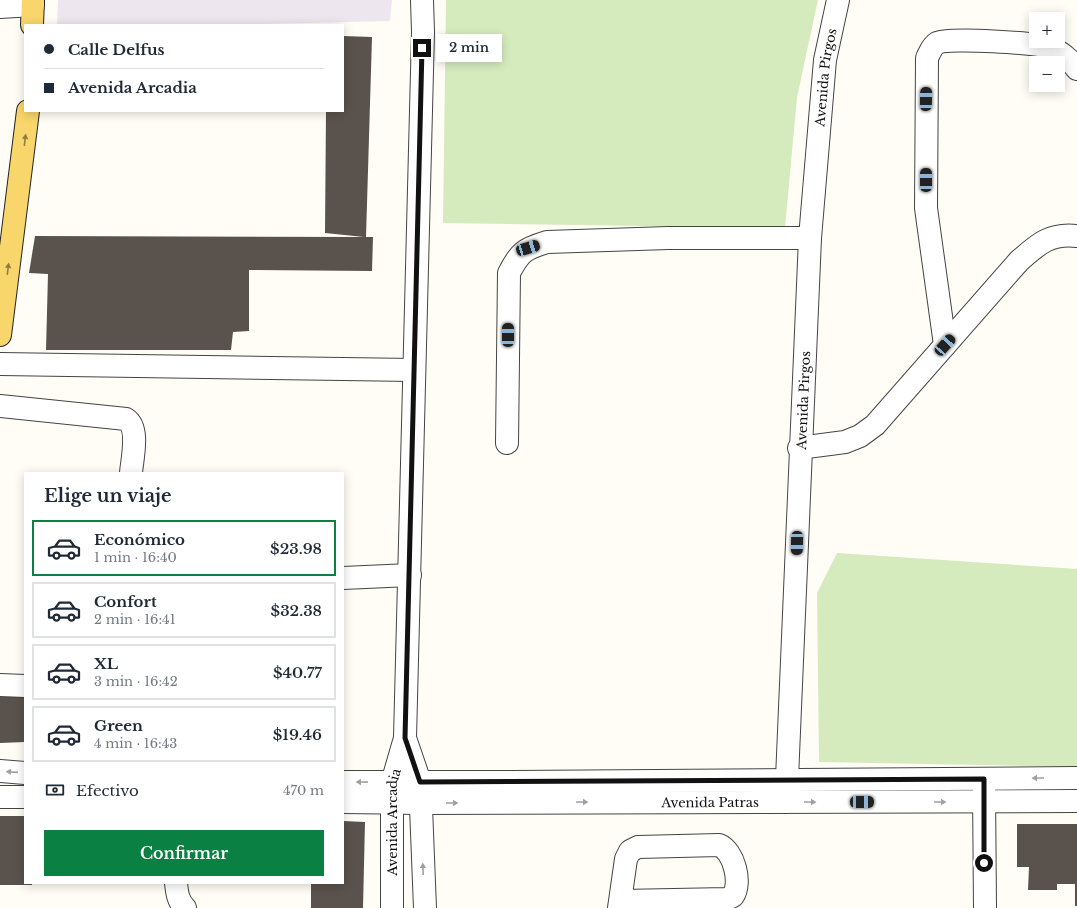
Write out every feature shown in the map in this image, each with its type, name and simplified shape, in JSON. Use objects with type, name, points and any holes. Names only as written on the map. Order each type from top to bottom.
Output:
[{"type":"main road","points":[[0,335],[28,112]]},
{"type":"street","name":"Avenida Arcadia","points":[[392,908],[392,793],[405,738],[423,32],[422,0]]},
{"type":"street","name":"Avenida Pirgos","points":[[786,802],[797,559],[799,448],[810,238],[825,60],[838,0]]},
{"type":"street","points":[[0,7],[32,10]]},
{"type":"street","points":[[945,345],[926,208],[927,58],[932,48],[937,43],[947,40],[1038,46],[1050,48],[1061,54],[1070,60],[1077,69]]},
{"type":"street","points":[[799,448],[845,442],[860,436],[875,425],[1019,261],[1040,242],[1065,235],[1077,236]]},
{"type":"street","points":[[507,443],[509,274],[517,259],[528,248],[555,241],[668,238],[810,238]]},
{"type":"street","points":[[0,364],[414,370]]},
{"type":"street","points":[[0,406],[126,419],[132,423],[134,430],[131,472]]},
{"type":"street","points":[[344,578],[410,575]]},
{"type":"street","points":[[0,685],[24,686]]},
{"type":"street","name":"Avenida Arcadia","points":[[405,738],[420,782],[424,908]]},
{"type":"street","points":[[0,771],[24,773]]},
{"type":"street","name":"Avenida Patras","points":[[344,802],[392,793],[420,782],[1077,778]]},
{"type":"street","points":[[984,779],[985,908]]},
{"type":"street","name":"Avenida Patras","points":[[344,782],[392,793],[421,803],[1077,801]]},
{"type":"street","points":[[0,797],[24,797]]},
{"type":"street","points":[[720,845],[726,847],[731,854],[737,885],[733,896],[727,899],[620,904],[626,859],[630,851],[638,847],[720,845]]},
{"type":"street","points":[[176,884],[179,900],[185,908]]},
{"type":"shaded area","points":[[58,0],[392,0],[390,21],[264,24],[57,24]]},
{"type":"green space","points":[[446,0],[818,0],[797,97],[785,228],[443,223]]},
{"type":"green space","points":[[837,553],[1077,569],[1077,767],[819,762],[817,593]]},
{"type":"building","points":[[344,36],[372,37],[366,237],[373,237],[372,271],[249,270],[249,331],[233,332],[231,350],[46,350],[48,274],[29,273],[35,236],[364,237],[325,233],[326,112],[344,112]]},
{"type":"building","points":[[24,693],[24,742],[0,743],[0,694]]},
{"type":"building","points":[[0,816],[24,816],[24,884],[32,885],[0,885]]},
{"type":"building","points":[[344,821],[365,822],[363,908],[311,908],[311,884],[344,884]]},
{"type":"building","points":[[1017,824],[1077,824],[1077,906],[1075,906],[1075,884],[1057,884],[1057,890],[1028,890],[1029,867],[1017,867]]},
{"type":"route","points":[[422,48],[405,738],[420,782],[984,779],[984,863]]}]
